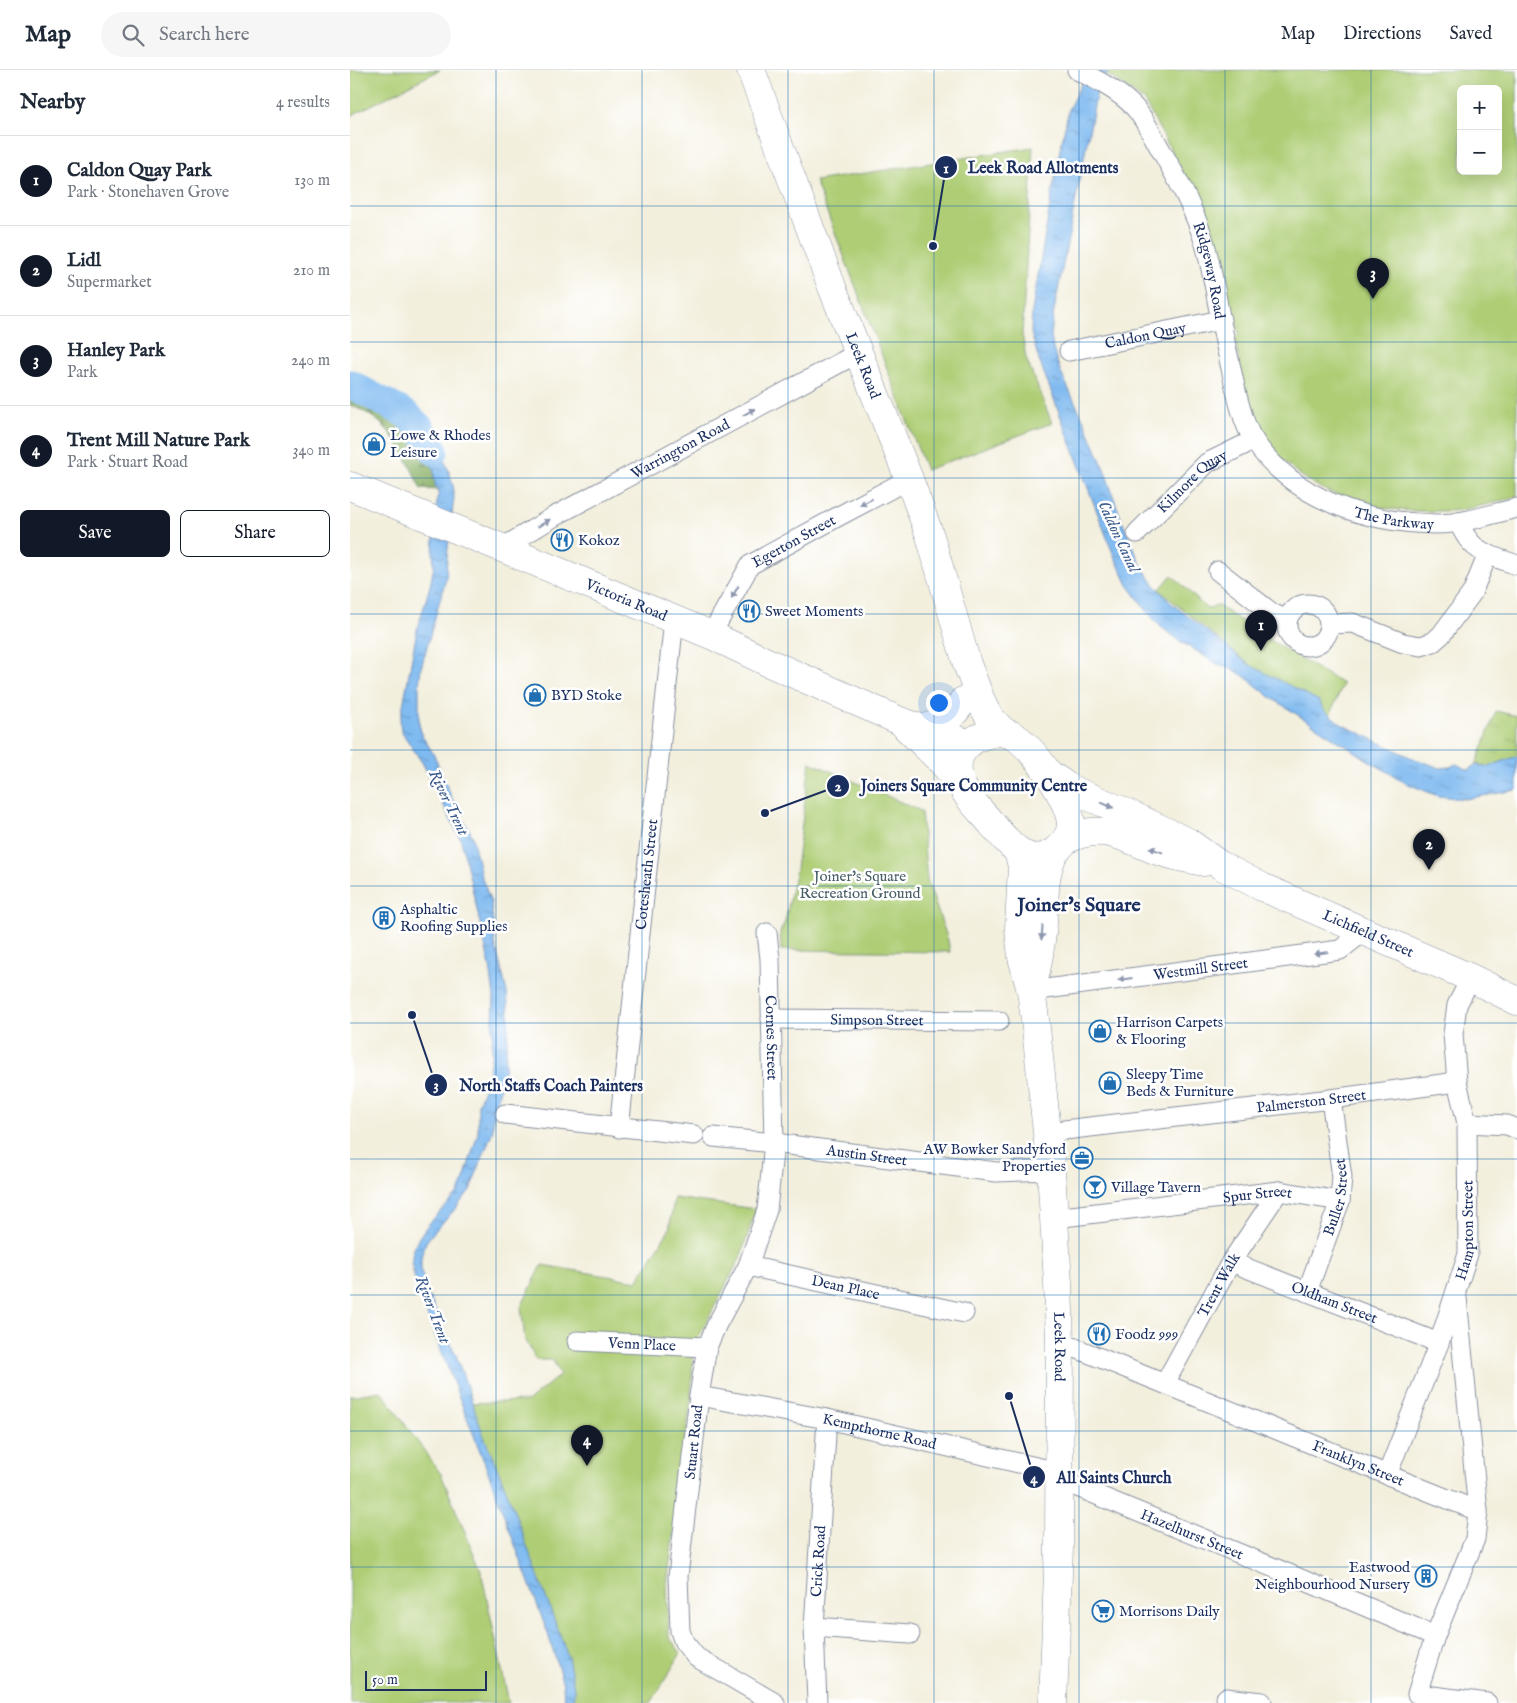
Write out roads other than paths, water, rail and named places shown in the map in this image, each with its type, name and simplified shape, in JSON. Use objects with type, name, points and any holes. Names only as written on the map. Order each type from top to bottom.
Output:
[{"type":"main road","name":"Leek Road","points":[[751,70],[784,163],[930,536],[967,664],[984,708],[990,718],[1005,732]]},
{"type":"main road","name":"Victoria Road","points":[[350,486],[711,635],[767,662],[911,725],[969,742]]},
{"type":"main road","name":"Leek Road","points":[[967,664],[963,701],[969,742]]},
{"type":"main road","points":[[911,725],[937,726],[946,721],[963,701]]},
{"type":"main road","name":"Victoria Road","points":[[911,725],[924,743],[961,784]]},
{"type":"main road","points":[[1005,732],[1018,739],[1028,749],[1049,774],[1070,815],[1071,825],[1069,833],[1060,846],[1046,856],[1038,858],[1028,856],[1018,851],[982,813],[961,784],[958,769],[960,754],[969,742],[988,733],[1005,732]]},
{"type":"main road","name":"Lichfield Street","points":[[1049,774],[1071,789],[1188,842],[1220,865],[1262,887],[1471,978],[1517,1001]]},
{"type":"main road","name":"Lichfield Street","points":[[1060,846],[1083,834],[1099,832],[1116,833],[1155,850],[1182,858],[1220,865]]},
{"type":"main road","name":"Leek Road","points":[[1032,991],[1039,958],[1049,861],[1060,846]]},
{"type":"main road","name":"Leek Road","points":[[1018,851],[1022,866],[1021,948],[1032,991],[1055,1218],[1060,1342],[1059,1547],[1053,1703]]},
{"type":"street","name":"Ridgeway Road","points":[[1077,70],[1105,85],[1134,107],[1145,123],[1194,212],[1205,245],[1238,400],[1254,440],[1281,472]]},
{"type":"street","name":"Caldon Quay","points":[[1069,351],[1221,320]]},
{"type":"street","name":"Warrington Road","points":[[502,548],[555,516],[858,353]]},
{"type":"street","name":"Kilmore Quay","points":[[1137,533],[1207,463],[1254,440]]},
{"type":"street","name":"The Parkway","points":[[1281,472],[1296,484],[1346,510],[1368,516],[1436,524],[1458,522],[1517,508]]},
{"type":"street","name":"Egerton Street","points":[[711,635],[750,565],[909,479]]},
{"type":"street","points":[[1458,522],[1467,539],[1474,546],[1488,554],[1517,565]]},
{"type":"street","points":[[1330,624],[1353,624],[1403,643],[1422,646],[1432,642],[1452,621],[1472,593],[1488,554]]},
{"type":"street","points":[[1218,570],[1272,613],[1287,620]]},
{"type":"street","points":[[1313,604],[1325,611],[1329,617],[1330,624],[1326,638],[1320,643],[1306,646],[1293,640],[1289,634],[1287,620],[1290,614],[1300,605],[1313,604]]},
{"type":"street","name":"Cotesheath Street","points":[[619,1128],[674,620]]},
{"type":"street","name":"Westmill Street","points":[[1032,991],[1340,950],[1362,932]]},
{"type":"street","name":"Cornes Street","points":[[767,933],[772,1020],[774,1143]]},
{"type":"street","name":"Hampton Street","points":[[1386,1475],[1439,1343],[1468,1254],[1467,1123],[1457,1082],[1453,1034],[1457,1005],[1471,978]]},
{"type":"street","name":"Simpson Street","points":[[772,1020],[988,1027]]},
{"type":"street","name":"Palmerston Street","points":[[1047,1132],[1331,1099],[1457,1082]]},
{"type":"street","name":"Buller Street","points":[[1307,1292],[1340,1201],[1342,1177],[1331,1099]]},
{"type":"street","name":"Austin Street","points":[[505,1114],[619,1128],[774,1143],[996,1172],[1051,1170]]},
{"type":"street","points":[[1467,1123],[1507,1125],[1517,1129]]},
{"type":"street","name":"Stuart Road","points":[[774,1143],[767,1210],[748,1266],[707,1347],[699,1396],[678,1576],[680,1631],[684,1642],[696,1657],[775,1703]]},
{"type":"street","name":"Spur Street","points":[[1055,1218],[1279,1191],[1340,1201]]},
{"type":"street","name":"Trent Walk","points":[[1165,1383],[1231,1262],[1279,1191]]},
{"type":"street","name":"Oldham Street","points":[[1231,1262],[1439,1343]]},
{"type":"street","name":"Dean Place","points":[[748,1266],[941,1317],[964,1313]]},
{"type":"street","points":[[1457,1289],[1478,1511],[1475,1539],[1435,1636],[1417,1694],[1487,1703]]},
{"type":"street","name":"Venn Place","points":[[577,1342],[707,1347]]},
{"type":"street","name":"Franklyn Street","points":[[1060,1342],[1478,1511]]},
{"type":"street","name":"Kempthorne Road","points":[[699,1396],[826,1419],[1058,1476]]},
{"type":"street","name":"Crick Road","points":[[817,1703],[814,1627],[826,1419]]},
{"type":"street","name":"Hazelhurst Street","points":[[1058,1476],[1435,1636]]},
{"type":"street","points":[[814,1627],[910,1634]]},
{"type":"water","name":"Caldon Canal","points":[[1088,70],[1109,70],[1097,91],[1053,316],[1051,336],[1061,373],[1103,466],[1122,521],[1141,565],[1153,583],[1171,603],[1248,664],[1319,701],[1323,709],[1341,724],[1410,757],[1440,768],[1456,764],[1469,770],[1476,765],[1488,767],[1517,756],[1517,790],[1465,799],[1438,796],[1408,784],[1273,699],[1244,676],[1229,667],[1217,664],[1180,641],[1161,627],[1128,585],[1112,551],[1039,360],[1031,333],[1032,311],[1058,159],[1069,108]]},
{"type":"water","points":[[410,409],[424,422],[433,435],[448,469],[453,485],[454,497],[446,578],[421,668],[419,724],[422,735],[434,755],[454,803],[472,835],[481,876],[491,902],[495,944],[507,992],[509,1016],[505,1067],[493,1118],[493,1130],[470,1190],[426,1242],[421,1257],[421,1269],[426,1290],[456,1355],[483,1434],[507,1492],[568,1657],[574,1688],[573,1703],[564,1703],[563,1684],[548,1634],[417,1289],[413,1273],[412,1257],[418,1238],[462,1186],[478,1133],[478,1104],[487,1082],[492,1051],[494,996],[490,967],[461,840],[423,764],[401,731],[400,722],[417,630],[434,566],[433,552],[439,493],[435,486],[434,471],[426,450],[412,431]]},
{"type":"waterway","name":"River Trent","points":[[350,384],[406,414],[420,428],[434,451]]},
{"type":"place","name":"Leek Road Allotments","points":[[933,246]]},
{"type":"place","name":"Hanley Park","points":[[1373,299]]},
{"type":"place","name":"Lowe & Rhodes Leisure","points":[[374,444]]},
{"type":"place","name":"Kokoz","points":[[562,540]]},
{"type":"place","name":"Sweet Moments","points":[[749,611]]},
{"type":"place","name":"Caldon Quay Park","points":[[1261,651]]},
{"type":"place","name":"BYD Stoke","points":[[535,695]]},
{"type":"place","name":"Joiners Square Community Centre","points":[[765,813]]},
{"type":"place","name":"Lidl","points":[[1429,870]]},
{"type":"place","name":"Asphaltic Roofing Supplies","points":[[384,918]]},
{"type":"place","name":"North Staffs Coach Painters","points":[[412,1015]]},
{"type":"place","name":"Harrison Carpets & Flooring","points":[[1100,1031]]},
{"type":"place","name":"Sleepy Time Beds & Furniture","points":[[1110,1083]]},
{"type":"place","name":"AW Bowker Sandyford Properties","points":[[1082,1158]]},
{"type":"place","name":"Village Tavern","points":[[1095,1187]]},
{"type":"place","name":"Foodz 999","points":[[1099,1334]]},
{"type":"place","name":"All Saints Church","points":[[1009,1396]]},
{"type":"place","name":"Trent Mill Nature Park","points":[[587,1466]]},
{"type":"place","name":"Eastwood Neighbourhood Nursery","points":[[1426,1576]]},
{"type":"place","name":"Morrisons Daily","points":[[1103,1611]]},
{"type":"district","name":"Joiner's Square","points":[[1079,905]]},
{"type":"park label","name":"Joiner's Square Recreation Ground","points":[[860,884]]}]
